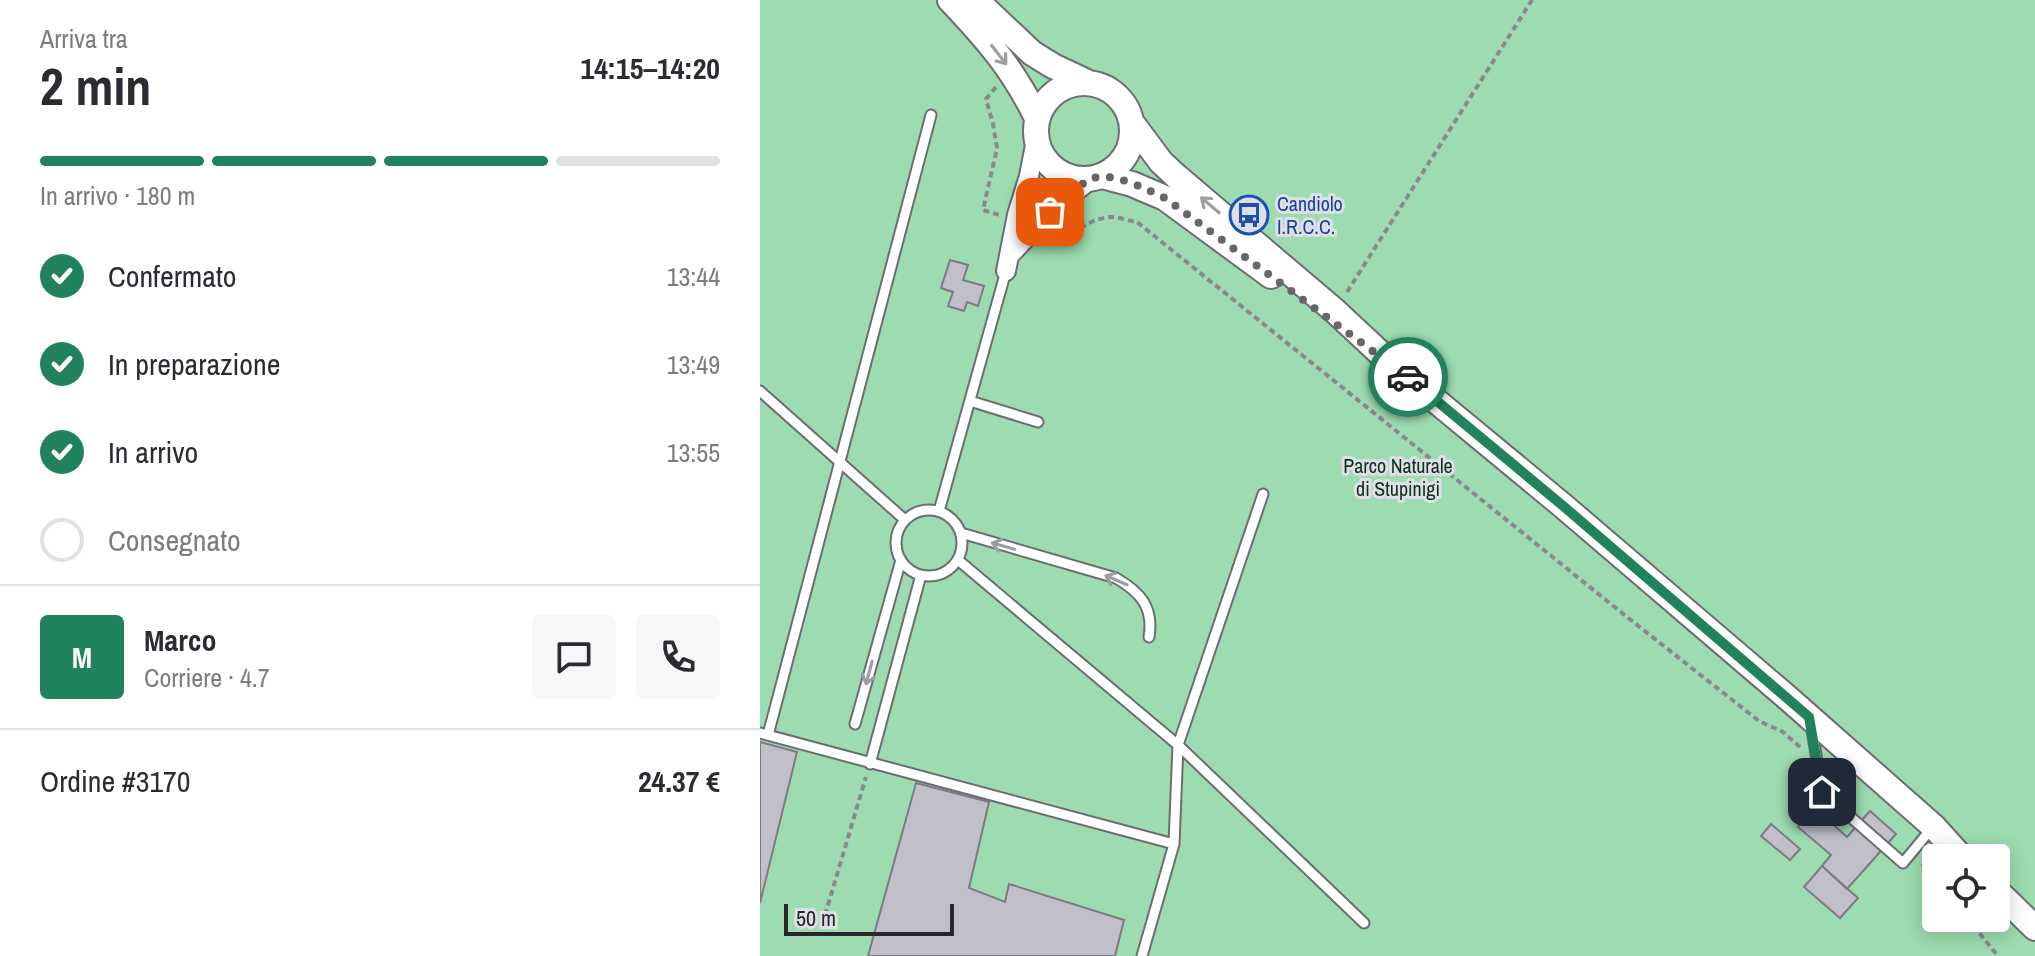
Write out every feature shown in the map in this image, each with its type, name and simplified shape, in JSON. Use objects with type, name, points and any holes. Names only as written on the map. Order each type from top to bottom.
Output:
[{"type":"street","points":[[950,0],[982,33],[1013,73],[1036,129],[1040,154],[1049,166],[1075,179],[1096,178],[1132,184],[1165,198],[1395,367],[1562,505],[1934,827],[1958,844]]},
{"type":"street","points":[[976,0],[1032,53],[1116,94],[1127,107],[1132,123],[1132,139],[1127,155],[1116,168],[1096,178],[1050,212],[1008,263]]},
{"type":"street","points":[[1008,263],[1044,103],[1055,91],[1070,84],[1087,82]]},
{"type":"street","points":[[1132,123],[1161,162],[1176,176],[1335,311],[1395,367]]},
{"type":"street","points":[[1934,827],[1949,844]]},
{"type":"street","points":[[2010,892],[2034,924]]},
{"type":"street","points":[[2010,903],[2034,924]]},
{"type":"lane","points":[[931,115],[764,734],[1174,844]]},
{"type":"lane","points":[[939,511],[1008,263]]},
{"type":"lane","points":[[760,391],[905,520]]},
{"type":"lane","points":[[970,401],[1038,422]]},
{"type":"lane","points":[[1142,956],[1174,844],[1178,745],[1263,494]]},
{"type":"lane","points":[[921,511],[939,511],[957,524],[962,547],[958,560],[951,568],[932,576],[921,575],[910,570],[901,560],[896,539],[905,520],[921,511]]},
{"type":"lane","points":[[961,533],[1116,578],[1143,599],[1152,621],[1149,637]]},
{"type":"lane","points":[[855,724],[901,560]]},
{"type":"lane","points":[[958,560],[1178,745],[1364,923]]},
{"type":"lane","points":[[870,764],[921,575]]},
{"type":"lane","points":[[1809,717],[1822,792],[1903,863],[1934,827]]},
{"type":"path","points":[[1335,311],[1532,0]]},
{"type":"path","points":[[1013,73],[986,99],[997,148],[983,210],[1007,218],[1011,205],[1019,209]]},
{"type":"path","points":[[1038,224],[1062,240],[1077,229],[1111,217],[1137,222],[1627,617],[1759,721],[1783,732],[1818,765]]},
{"type":"path","points":[[825,915],[870,764]]},
{"type":"path","points":[[1911,854],[1922,865]]},
{"type":"path","points":[[1978,932],[1998,956]]},
{"type":"green space","name":"Parco Naturale di Stupinigi","points":[[760,0],[2035,0],[2035,956],[760,956]]},
{"type":"building","points":[[950,260],[968,265],[963,280],[984,286],[978,306],[967,302],[964,311],[948,306],[953,292],[941,288]]},
{"type":"building","points":[[760,742],[797,752],[760,903]]},
{"type":"building","points":[[916,783],[989,802],[969,888],[1005,902],[1009,884],[1124,920],[1115,956],[868,956]]},
{"type":"building","points":[[1815,808],[1847,837],[1870,811],[1896,834],[1847,889],[1822,866],[1831,855],[1798,827]]},
{"type":"building","points":[[1771,824],[1800,849],[1790,860],[1761,836]]},
{"type":"building","points":[[1822,866],[1858,898],[1840,918],[1804,887]]},
{"type":"way so far","points":[[1050,212],[1090,180],[1102,176],[1165,198],[1408,377]]},
{"type":"place","name":"Candiolo I.R.C.C.","points":[[1249,215]]},
{"type":"route","points":[[1408,377],[1809,717],[1822,792]]}]
